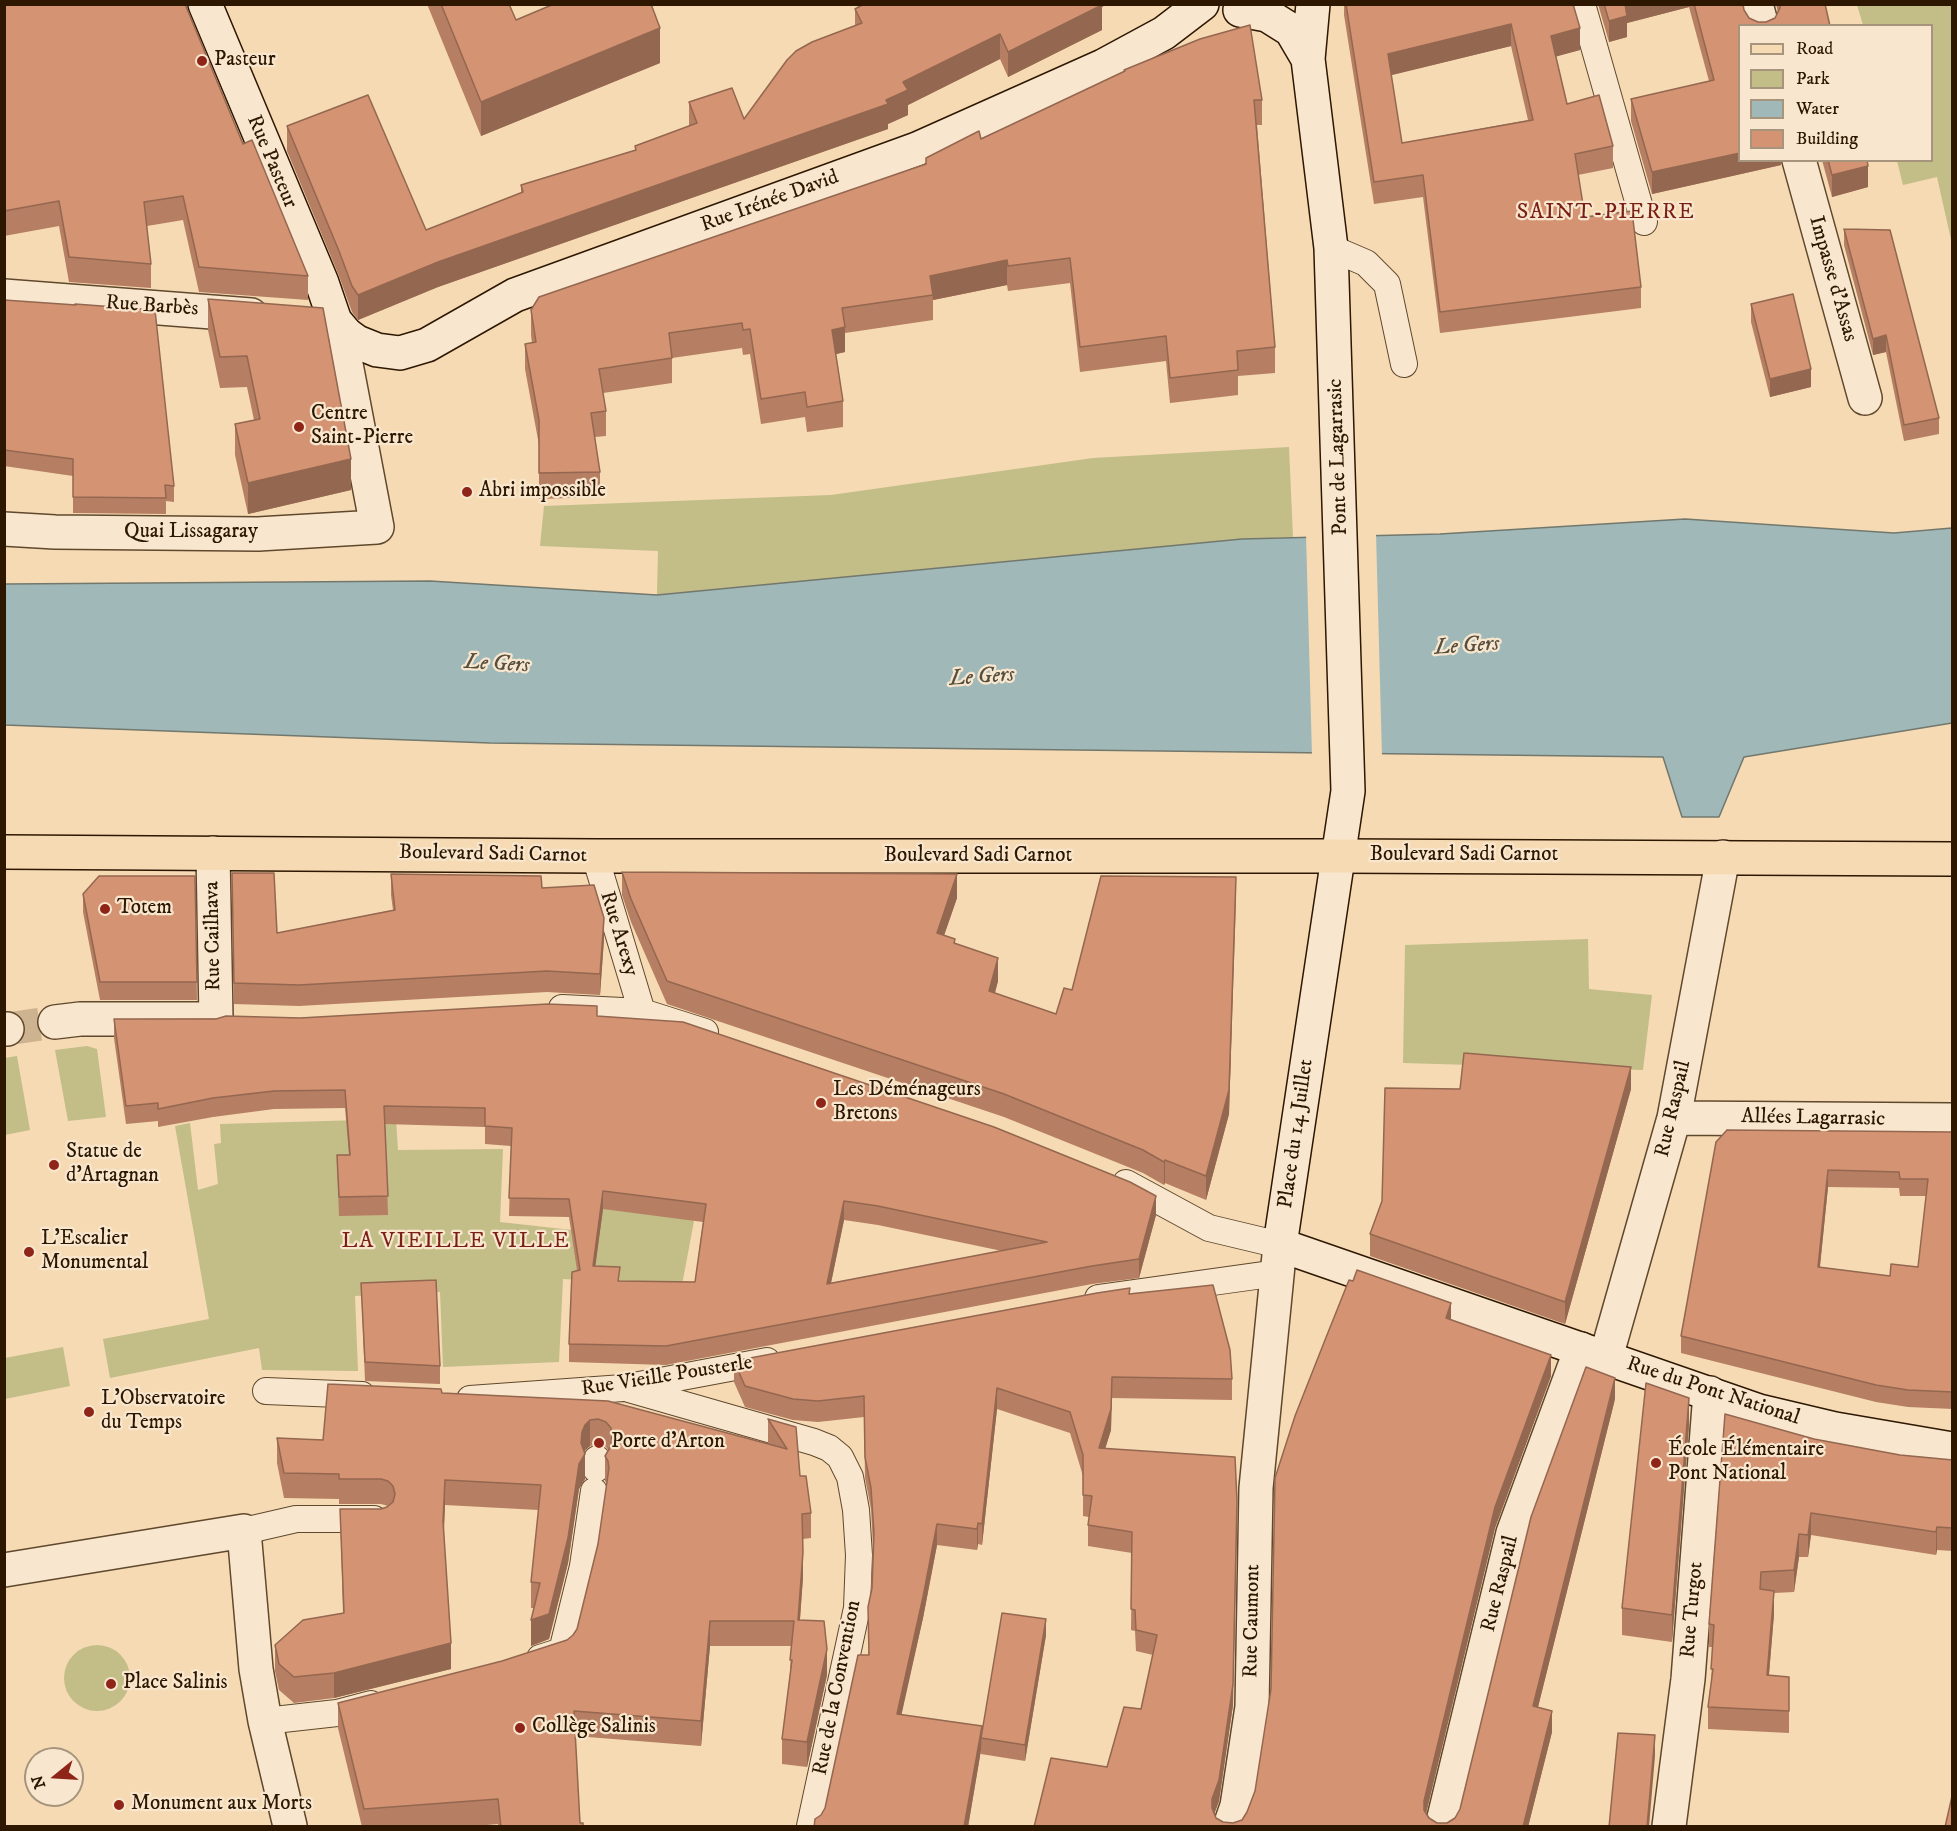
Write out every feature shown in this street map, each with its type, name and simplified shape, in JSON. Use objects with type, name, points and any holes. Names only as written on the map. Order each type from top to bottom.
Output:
[{"type":"main road","name":"Boulevard Sadi Carnot","points":[[4,852],[595,856],[1953,859]]},
{"type":"street","name":"Rue Pasteur","points":[[205,4],[340,327],[377,527]]},
{"type":"street","name":"Pont de Lagarrasic","points":[[1313,4],[1308,59],[1331,248],[1339,444],[1348,791],[1339,856]]},
{"type":"street","points":[[1756,4],[1761,24]]},
{"type":"street","name":"Pont de Lagarrasic","points":[[1197,9],[1247,7],[1268,15],[1291,30],[1308,59]]},
{"type":"street","name":"Rue Irénée David","points":[[340,327],[357,342],[377,350],[400,353],[427,345],[515,295],[938,140],[1103,66],[1164,33],[1197,9]]},
{"type":"street","name":"Impasse d'Assas","points":[[1800,162],[1865,398]]},
{"type":"street","name":"Rue Barbès","points":[[4,296],[288,317],[340,327]]},
{"type":"street","name":"Quai Lissagaray","points":[[4,529],[258,534],[377,527]]},
{"type":"street","name":"Rue Cailhava","points":[[55,1022],[80,1019],[228,1020],[213,853]]},
{"type":"street","name":"Place du 14 Juillet","points":[[1263,1414],[1279,1259],[1339,856]]},
{"type":"street","name":"Rue Raspail","points":[[1442,1827],[1513,1533],[1594,1353],[1674,1118],[1723,857]]},
{"type":"street","name":"Allées Lagarrasic","points":[[1674,1118],[1953,1120]]},
{"type":"street","name":"Rue du Pont National","points":[[1279,1259],[1594,1353],[1759,1411],[1835,1429],[1953,1449]]},
{"type":"street","name":"Rue Turgot","points":[[1669,1827],[1688,1679],[1710,1393]]},
{"type":"street","name":"Rue Caumont","points":[[1230,1827],[1237,1806],[1251,1707],[1256,1488],[1263,1414]]},
{"type":"street","points":[[4,1570],[244,1531],[256,1670],[265,1721],[290,1827]]},
{"type":"lane","points":[[1582,4],[1644,222]]},
{"type":"lane","points":[[1331,248],[1366,263],[1387,285],[1404,364]]},
{"type":"lane","name":"Rue Arexy","points":[[595,856],[642,1012]]},
{"type":"lane","points":[[536,1008],[642,1012],[728,1039]]},
{"type":"lane","points":[[1105,1174],[1137,1187],[1209,1228],[1279,1259]]},
{"type":"lane","points":[[1071,1303],[1279,1259]]},
{"type":"lane","name":"Rue Vieille Pousterle","points":[[446,1399],[623,1388],[792,1357]]},
{"type":"lane","name":"Rue de la Convention","points":[[623,1388],[814,1442],[829,1448],[840,1457],[850,1477],[859,1544],[857,1608],[810,1827]]},
{"type":"lane","points":[[266,1390],[386,1396]]},
{"type":"lane","points":[[519,1665],[562,1650],[583,1566],[596,1473]]},
{"type":"lane","points":[[244,1531],[296,1519],[380,1519]]},
{"type":"lane","points":[[265,1721],[336,1713],[394,1698]]},
{"type":"green space","points":[[1857,5],[1952,5],[1952,244],[1937,177],[1903,185],[1897,162],[1933,162],[1933,24],[1863,24]]},
{"type":"green space","points":[[1289,447],[1293,537],[1242,539],[657,595],[658,551],[540,546],[544,506],[831,495],[1093,458]]},
{"type":"green space","points":[[1588,939],[1589,989],[1652,995],[1643,1070],[1403,1063],[1405,945]]},
{"type":"green space","points":[[87,1046],[97,1049],[106,1117],[68,1121],[55,1050]]},
{"type":"green space","points":[[17,1056],[30,1130],[5,1135],[5,1058]]},
{"type":"green space","points":[[396,1119],[398,1150],[503,1149],[500,1222],[599,1233],[608,1169],[694,1221],[682,1285],[563,1279],[559,1362],[443,1367],[440,1292],[355,1296],[358,1371],[262,1370],[259,1348],[110,1378],[103,1339],[209,1319],[175,1126],[190,1123],[198,1190],[218,1184],[214,1144],[221,1143],[220,1124]]},
{"type":"green space","points":[[63,1347],[70,1386],[5,1399],[5,1358]]},
{"type":"green space","points":[[90,1645],[104,1645],[116,1650],[125,1659],[130,1678],[128,1691],[121,1702],[104,1711],[90,1711],[78,1706],[69,1697],[64,1685],[64,1671],[69,1659],[78,1650]]},
{"type":"water","name":"Le Gers","points":[[1685,519],[1894,533],[1952,528],[1952,723],[1744,757],[1719,817],[1682,817],[1663,757],[490,743],[5,725],[5,584],[430,581],[657,595],[1242,539],[1440,534]]},
{"type":"pier","points":[[1376,533],[1382,757],[1312,756],[1306,534]]},
{"type":"building","points":[[4,4],[185,4],[243,144],[252,140],[308,276],[199,267],[183,196],[144,202],[151,264],[69,257],[59,201],[4,211]]},
{"type":"building","points":[[441,4],[509,4],[516,20],[554,4],[651,4],[660,28],[481,102]]},
{"type":"building","points":[[864,4],[1102,5],[1008,52],[1000,34],[903,82],[908,90],[886,100],[888,104],[438,262],[358,295],[352,286],[287,126],[368,95],[426,230],[523,192],[521,185],[636,150],[635,146],[697,123],[689,102],[732,88],[744,119],[796,51],[812,42],[862,23],[855,9]]},
{"type":"building","points":[[1346,4],[1573,4],[1580,28],[1551,36],[1567,104],[1599,95],[1613,146],[1575,154],[1585,217],[1632,211],[1641,287],[1440,312],[1423,175],[1374,182]],"holes":[[[1511,24],[1533,120],[1402,143],[1388,54]]]},
{"type":"building","points":[[1604,4],[1625,4],[1627,16],[1609,21]]},
{"type":"building","points":[[1694,4],[1743,4],[1749,18],[1758,22],[1766,22],[1775,18],[1780,4],[1825,4],[1830,24],[1738,24],[1738,153],[1652,172],[1631,99],[1714,80]]},
{"type":"building","points":[[1250,25],[1262,100],[1254,100],[1275,347],[1237,351],[1238,370],[1170,378],[1166,336],[1080,347],[1070,258],[1008,266],[1007,260],[930,276],[933,295],[842,308],[845,327],[832,330],[843,401],[807,407],[805,392],[761,399],[750,329],[743,330],[742,323],[669,333],[672,358],[599,369],[606,411],[591,413],[600,472],[539,473],[539,420],[525,344],[536,342],[531,310],[539,297],[926,164],[926,158],[979,131],[981,139],[1124,70],[1200,39]]},
{"type":"building","points":[[1829,162],[1867,162],[1868,166],[1832,175]]},
{"type":"building","points":[[1844,229],[1890,230],[1939,418],[1904,425],[1886,335],[1873,339]]},
{"type":"building","points":[[1793,294],[1811,369],[1770,379],[1751,304]]},
{"type":"building","points":[[208,299],[323,308],[351,459],[248,483],[235,424],[260,419],[247,356],[220,357]]},
{"type":"building","points":[[4,300],[155,310],[174,486],[165,485],[166,498],[73,497],[73,459],[4,450]]},
{"type":"building","points":[[622,872],[957,874],[937,933],[955,939],[954,943],[998,958],[989,991],[1056,1014],[1064,988],[1072,990],[1101,876],[1236,877],[1229,1090],[1206,1176],[1165,1160],[1164,1162],[1143,1150],[1004,1094],[667,981],[631,899]]},
{"type":"building","points":[[232,873],[274,873],[277,933],[395,910],[391,874],[541,876],[542,888],[594,885],[604,918],[600,974],[547,971],[299,985],[234,983]]},
{"type":"building","points":[[99,876],[195,876],[197,982],[100,982],[83,894]]},
{"type":"building","points":[[548,1004],[597,1006],[597,1016],[683,1022],[994,1127],[1130,1182],[1156,1196],[1139,1259],[666,1346],[569,1344],[572,1272],[580,1270],[569,1199],[509,1198],[512,1128],[485,1126],[485,1108],[384,1106],[388,1196],[339,1197],[337,1155],[350,1155],[345,1090],[274,1091],[213,1098],[158,1109],[158,1103],[126,1106],[114,1019],[216,1019],[226,1016],[300,1018]],"holes":[[[603,1191],[706,1204],[695,1282],[618,1281],[620,1267],[593,1266]],[[844,1201],[878,1206],[1047,1242],[827,1284]]]},
{"type":"building","points":[[1464,1053],[1631,1067],[1565,1302],[1370,1234],[1382,1201],[1385,1088],[1460,1089]]},
{"type":"building","points":[[1727,1130],[1953,1132],[1953,1392],[1908,1390],[1876,1385],[1681,1336],[1716,1142]],"holes":[[[1828,1170],[1899,1172],[1900,1179],[1928,1179],[1918,1267],[1891,1264],[1890,1276],[1818,1267]]]},
{"type":"building","points":[[1357,1270],[1451,1303],[1446,1318],[1551,1355],[1495,1507],[1424,1801],[1424,1810],[1429,1818],[1437,1823],[1447,1823],[1455,1818],[1460,1809],[1531,1517],[1586,1367],[1615,1378],[1533,1706],[1552,1711],[1523,1827],[1034,1827],[1051,1758],[1107,1767],[1124,1707],[1141,1709],[1157,1635],[1136,1630],[1135,1610],[1131,1609],[1132,1532],[1088,1525],[1092,1496],[1083,1495],[1083,1455],[1070,1412],[997,1388],[982,1524],[978,1523],[977,1529],[937,1524],[897,1714],[982,1726],[964,1827],[814,1827],[815,1819],[825,1808],[858,1655],[869,1655],[868,1607],[872,1588],[874,1533],[871,1488],[865,1457],[864,1396],[818,1401],[793,1399],[745,1386],[734,1361],[1097,1293],[1130,1288],[1129,1294],[1213,1285],[1230,1350],[1232,1379],[1112,1377],[1111,1409],[1099,1448],[1235,1457],[1237,1501],[1233,1684],[1219,1780],[1212,1799],[1212,1808],[1216,1818],[1223,1822],[1233,1823],[1242,1820],[1255,1791],[1271,1689],[1275,1478],[1295,1416],[1349,1280],[1353,1281]]},
{"type":"building","points":[[436,1280],[440,1366],[365,1362],[361,1283]]},
{"type":"building","points":[[1646,1383],[1689,1398],[1672,1615],[1622,1608]]},
{"type":"building","points":[[328,1384],[441,1389],[442,1393],[608,1401],[787,1449],[768,1419],[796,1427],[800,1476],[806,1476],[811,1513],[802,1514],[803,1552],[798,1620],[824,1621],[827,1649],[807,1742],[782,1739],[792,1660],[790,1660],[794,1621],[710,1621],[701,1721],[574,1711],[580,1823],[583,1823],[583,1827],[501,1827],[498,1799],[364,1809],[338,1703],[502,1661],[567,1640],[573,1635],[577,1629],[598,1544],[609,1468],[605,1456],[611,1446],[612,1435],[611,1428],[606,1422],[598,1419],[590,1420],[582,1432],[581,1443],[585,1454],[579,1464],[568,1538],[549,1614],[531,1620],[540,1583],[531,1582],[541,1485],[445,1480],[443,1521],[451,1643],[334,1673],[294,1677],[279,1664],[275,1645],[303,1620],[344,1613],[340,1509],[381,1509],[393,1502],[395,1494],[393,1486],[381,1479],[339,1479],[339,1474],[284,1473],[277,1438],[323,1440]]},
{"type":"building","points":[[1725,1414],[1814,1439],[1900,1455],[1953,1460],[1953,1528],[1937,1527],[1936,1532],[1811,1513],[1808,1535],[1799,1534],[1794,1570],[1761,1572],[1760,1589],[1774,1591],[1767,1675],[1789,1677],[1789,1711],[1708,1707],[1713,1669],[1711,1669],[1714,1625],[1709,1624]]},
{"type":"building","points":[[1002,1613],[1046,1619],[1025,1745],[981,1738]]},
{"type":"building","points":[[1618,1733],[1655,1735],[1647,1827],[1609,1827]]},
{"type":"building","points":[[1953,1792],[1953,1827],[1945,1827]]},
{"type":"tunnel","points":[[7,1029],[55,1022]]},
{"type":"place","name":"Pasteur","points":[[202,61]]},
{"type":"place","name":"Centre Saint-Pierre","points":[[299,427]]},
{"type":"place","name":"Abri impossible","points":[[467,492]]},
{"type":"place","name":"Totem","points":[[105,909]]},
{"type":"place","name":"Les Déménageurs Bretons","points":[[821,1103]]},
{"type":"place","name":"Statue de d'Artagnan","points":[[54,1165]]},
{"type":"place","name":"L'Escalier Monumental","points":[[29,1252]]},
{"type":"place","name":"L'Observatoire du Temps","points":[[89,1412]]},
{"type":"place","name":"Porte d’Arton","points":[[599,1443]]},
{"type":"place","name":"École Élémentaire Pont National","points":[[1656,1463]]},
{"type":"place","name":"Place Salinis","points":[[111,1684]]},
{"type":"place","name":"Collège Salinis","points":[[520,1728]]},
{"type":"place","name":"Monument aux Morts","points":[[119,1805]]},
{"type":"district","name":"SAINT-PIERRE","points":[[1606,213]]},
{"type":"district","name":"LA VIEILLE VILLE","points":[[456,1242]]}]
